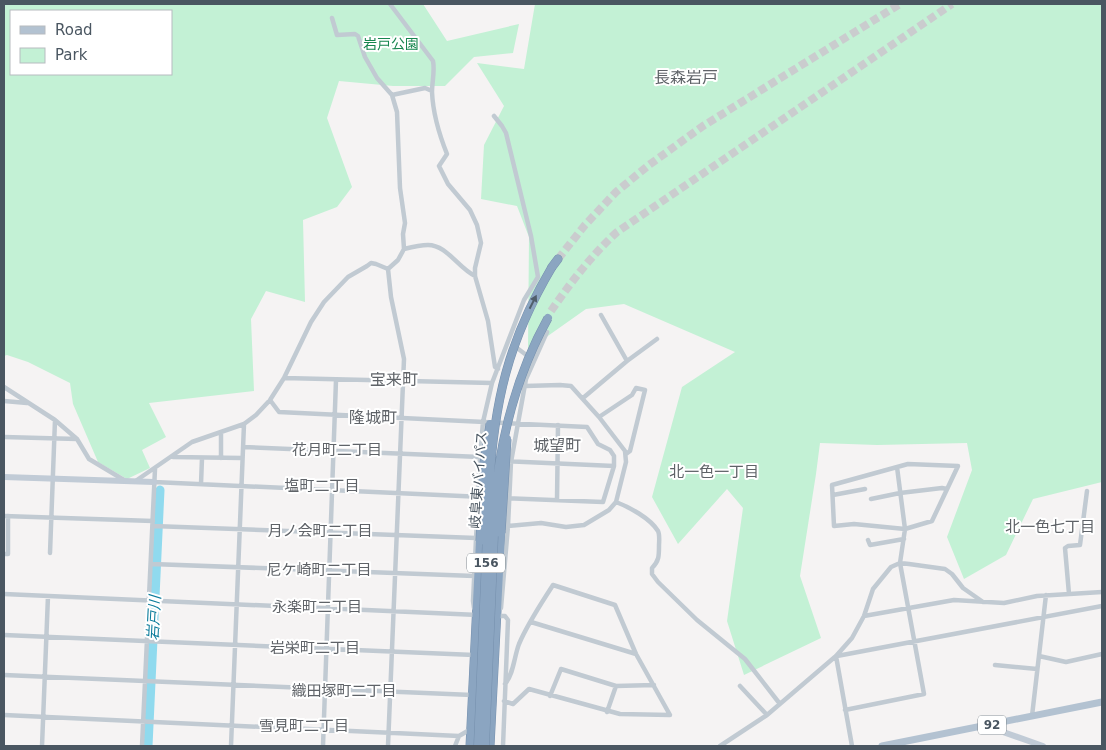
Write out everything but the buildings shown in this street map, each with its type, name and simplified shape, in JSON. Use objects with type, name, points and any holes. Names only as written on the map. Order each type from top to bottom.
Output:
[{"type":"highway","name":"岐阜東バイパス","points":[[478,746],[491,455],[497,410],[503,380],[524,320],[552,267],[558,260]]},
{"type":"highway","name":"岐阜東バイパス","points":[[485,746],[496,488],[501,448],[512,403],[526,363],[550,315]]},
{"type":"highway","name":"156","points":[[470,746],[478,539],[485,451],[498,384],[503,380]]},
{"type":"highway","name":"156","points":[[490,746],[501,533],[508,436],[513,412],[512,403]]},
{"type":"main road","name":"92","points":[[882,746],[1102,702]]},
{"type":"street","points":[[390,4],[434,60],[432,91],[434,118],[447,154],[439,166],[448,184],[470,210],[477,225],[481,244],[475,276],[488,321],[495,366],[498,369]]},
{"type":"street","points":[[332,18],[337,35],[355,34],[358,36],[369,64],[377,78],[392,94],[397,112],[400,188],[405,223],[403,234],[404,249],[398,260],[388,269]]},
{"type":"street","points":[[392,94],[425,88],[432,91]]},
{"type":"street","points":[[476,615],[473,601],[478,539],[478,497],[483,422],[492,383],[524,300],[538,277],[531,236],[506,133],[494,116]]},
{"type":"street","points":[[404,249],[428,245],[438,246],[462,268],[475,276]]},
{"type":"street","points":[[131,482],[155,469],[192,442],[244,424],[270,400],[284,378],[311,322],[324,302],[348,277],[367,266],[376,264],[388,269]]},
{"type":"street","points":[[388,269],[390,291],[404,359],[388,746]]},
{"type":"street","points":[[601,315],[627,361]]},
{"type":"street","points":[[497,616],[501,607],[511,462],[525,386],[547,332]]},
{"type":"street","points":[[583,398],[627,361],[657,340]]},
{"type":"street","points":[[509,341],[534,361]]},
{"type":"street","points":[[284,378],[492,383]]},
{"type":"street","points":[[323,746],[336,380]]},
{"type":"street","points":[[4,554],[8,554],[6,516],[178,527],[478,539],[508,526],[541,523],[566,527],[584,525],[609,510],[616,502],[626,462],[626,454],[599,417],[571,386],[525,386]]},
{"type":"street","points":[[4,387],[55,420],[77,439],[89,459],[131,482]]},
{"type":"street","points":[[599,417],[632,395],[636,388],[645,390],[630,451],[626,454]]},
{"type":"street","points":[[4,477],[603,502],[614,466],[614,456],[610,450],[598,444],[587,427],[280,412],[270,400]]},
{"type":"street","points":[[4,401],[29,403]]},
{"type":"street","points":[[50,553],[55,420]]},
{"type":"street","points":[[231,746],[244,424]]},
{"type":"street","points":[[556,500],[558,425]]},
{"type":"street","points":[[221,432],[221,458]]},
{"type":"street","points":[[4,437],[77,439]]},
{"type":"street","points":[[243,447],[480,457],[511,462],[614,466]]},
{"type":"street","points":[[173,457],[242,458]]},
{"type":"street","points":[[201,484],[202,458]]},
{"type":"street","points":[[908,464],[958,466],[932,521],[905,529],[854,524],[834,526],[832,485],[897,467],[908,464]]},
{"type":"street","points":[[845,710],[924,694],[900,563],[905,529],[897,467]]},
{"type":"street","points":[[142,746],[145,721],[155,469]]},
{"type":"street","points":[[833,495],[865,489]]},
{"type":"street","points":[[871,499],[900,493],[947,489]]},
{"type":"street","points":[[1069,594],[1065,548],[1066,546],[1080,545],[1087,491]]},
{"type":"street","points":[[616,502],[630,507],[659,532],[659,554],[657,562],[652,568],[652,574],[658,582],[698,620],[745,659],[780,704]]},
{"type":"street","points":[[868,540],[870,545],[904,539]]},
{"type":"street","points":[[720,746],[767,715],[836,656],[852,638],[864,616],[872,588],[888,569],[900,563],[945,569],[952,574],[963,588],[983,602]]},
{"type":"street","points":[[152,564],[474,576]]},
{"type":"street","points":[[504,701],[512,704],[529,690],[607,712],[628,715],[670,715],[636,654],[615,604],[553,585],[519,644],[511,677],[505,684]]},
{"type":"street","points":[[864,616],[954,600],[1004,603],[1046,595],[1102,592]]},
{"type":"street","points":[[4,594],[506,616],[508,620],[503,746]]},
{"type":"street","points":[[1032,716],[1046,595]]},
{"type":"street","points":[[42,746],[48,596]]},
{"type":"street","points":[[836,656],[1102,606]]},
{"type":"street","points":[[530,622],[636,654]]},
{"type":"street","points":[[4,635],[474,655]]},
{"type":"street","points":[[1039,656],[1066,662],[1102,654]]},
{"type":"street","points":[[836,656],[852,746]]},
{"type":"street","points":[[995,665],[1037,669]]},
{"type":"street","points":[[550,696],[560,669],[616,686],[654,685]]},
{"type":"street","points":[[4,675],[472,695]]},
{"type":"street","points":[[607,712],[616,686]]},
{"type":"street","points":[[740,686],[767,715]]},
{"type":"street","points":[[4,715],[388,731],[459,736],[471,729]]},
{"type":"street","points":[[986,726],[1029,744],[1043,746]]},
{"type":"street","points":[[455,746],[459,736]]},
{"type":"green space","name":"岩戸公園","points":[[4,4],[423,4],[447,41],[519,24],[513,53],[474,57],[445,86],[393,86],[339,81],[327,118],[352,187],[337,207],[303,220],[305,302],[266,291],[251,319],[254,391],[149,403],[166,437],[142,450],[150,468],[127,479],[98,462],[73,404],[70,383],[28,362],[7,355],[4,356]]},
{"type":"green space","points":[[535,4],[1102,4],[1102,482],[1033,499],[1006,555],[964,579],[947,537],[972,470],[967,443],[877,445],[820,443],[800,576],[821,638],[744,675],[727,621],[743,508],[727,489],[678,544],[652,497],[682,387],[735,352],[624,304],[586,309],[528,350],[529,237],[517,206],[481,199],[484,145],[504,106],[477,63],[524,69]]},
{"type":"waterway","name":"岩戸川","points":[[148,746],[160,490]]},
{"type":"tunnel","points":[[558,259],[585,225],[616,192],[649,165],[703,126],[900,4]]},
{"type":"tunnel","points":[[551,311],[582,270],[617,232],[952,4]]},
{"type":"district","name":"長森岩戸","points":[[686,77]]},
{"type":"district","name":"宝来町","points":[[394,379]]},
{"type":"district","name":"隆城町","points":[[373,417]]},
{"type":"district","name":"城望町","points":[[557,445]]},
{"type":"district","name":"花月町二丁目","points":[[337,450]]},
{"type":"district","name":"北一色一丁目","points":[[714,472]]},
{"type":"district","name":"塩町二丁目","points":[[322,486]]},
{"type":"district","name":"北一色七丁目","points":[[1050,527]]},
{"type":"district","name":"月ノ会町二丁目","points":[[320,531]]},
{"type":"district","name":"尼ケ崎町二丁目","points":[[319,570]]},
{"type":"district","name":"永楽町二丁目","points":[[317,607]]},
{"type":"district","name":"岩栄町二丁目","points":[[315,648]]},
{"type":"district","name":"織田塚町二丁目","points":[[344,691]]},
{"type":"district","name":"雪見町二丁目","points":[[304,726]]}]
